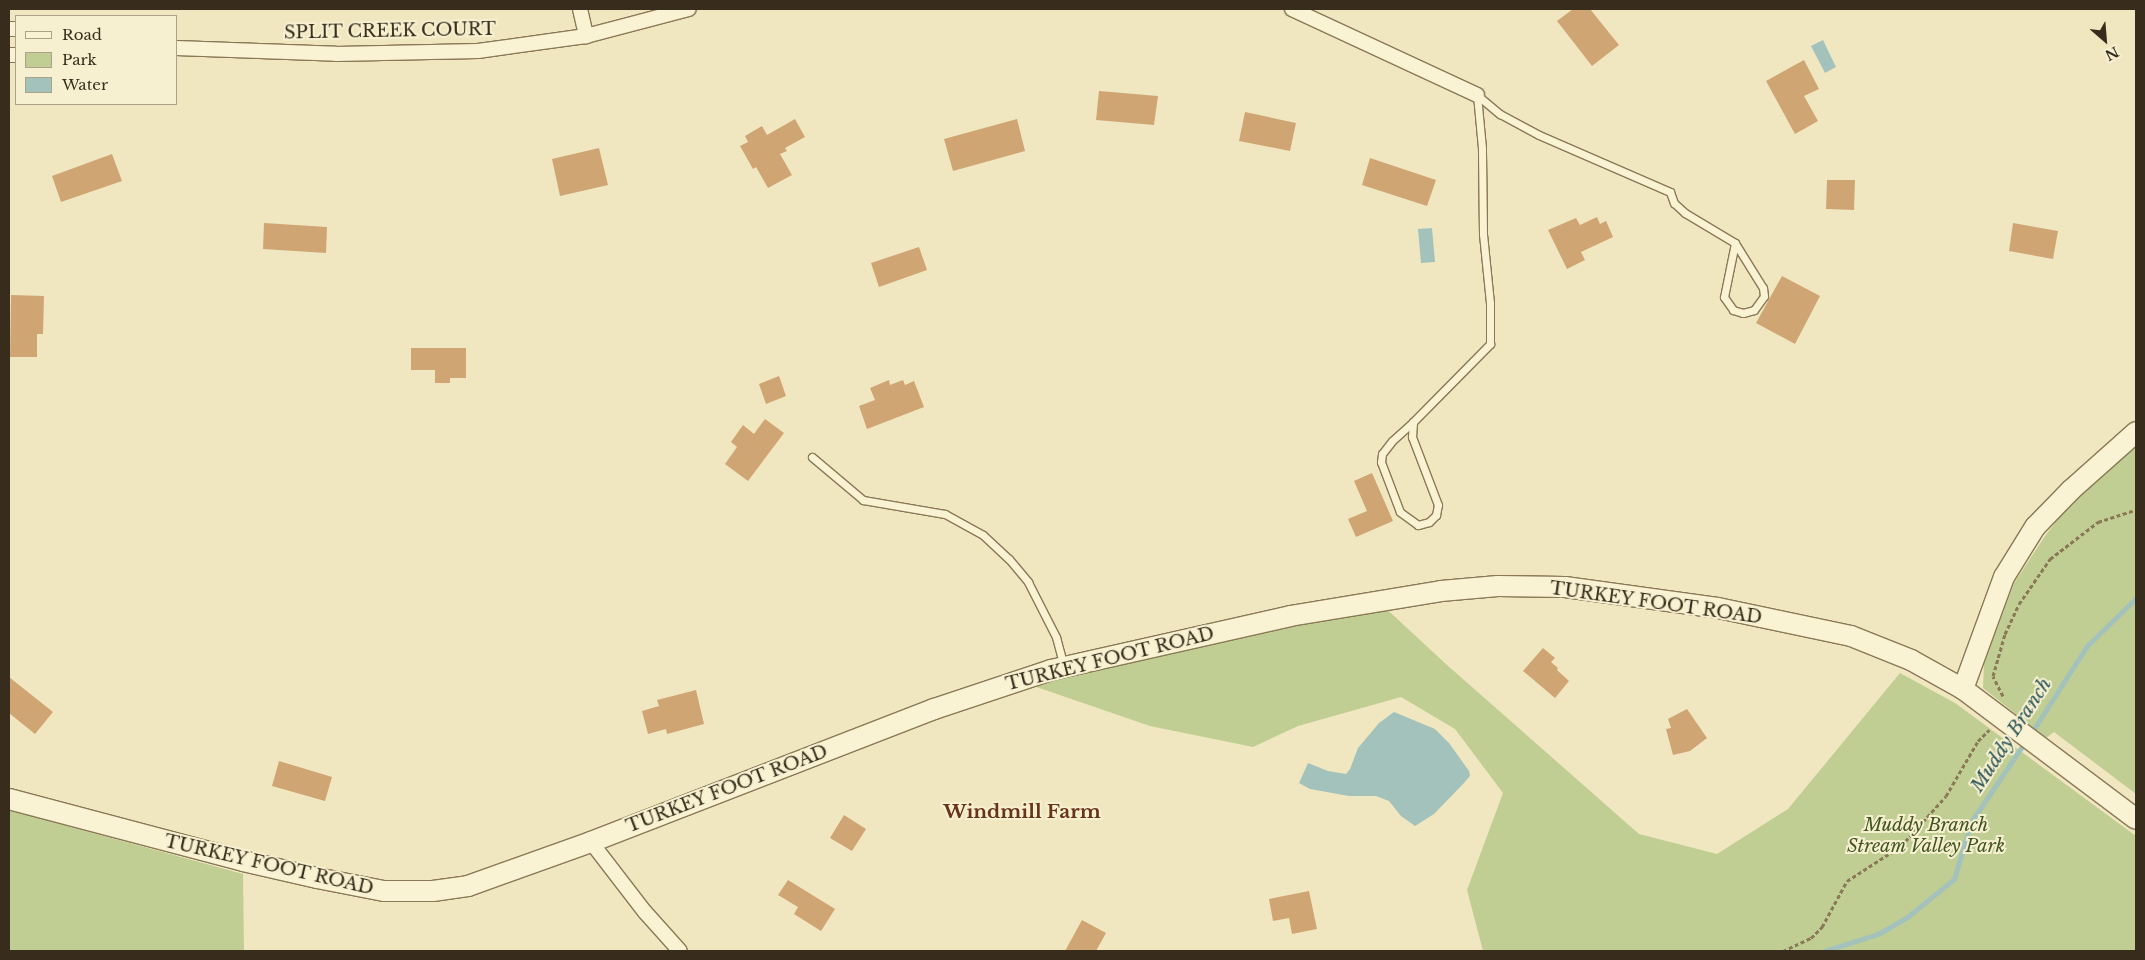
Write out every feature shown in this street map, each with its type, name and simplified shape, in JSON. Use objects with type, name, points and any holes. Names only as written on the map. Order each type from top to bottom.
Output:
[{"type":"street","points":[[580,9],[586,36]]},
{"type":"street","name":"SPLIT CREEK COURT","points":[[178,48],[336,54],[478,51],[586,36],[689,9]]},
{"type":"street","points":[[1292,9],[1477,95]]},
{"type":"street","points":[[1963,689],[2004,577],[2035,527],[2071,490],[2136,432]]},
{"type":"street","name":"TURKEY FOOT ROAD","points":[[9,799],[243,861],[384,892],[433,891],[468,886],[591,842],[934,709],[1016,680],[1064,667],[1290,616],[1441,591],[1498,586],[1555,587],[1718,608],[1851,636],[1911,660],[1963,689],[2136,819]]},
{"type":"street","points":[[591,842],[645,912],[680,951]]},
{"type":"lane","points":[[1477,95],[1500,114],[1539,135],[1670,192],[1674,203],[1685,213],[1735,243],[1763,288],[1764,296],[1754,310],[1743,313],[1733,310],[1724,297],[1735,243]]},
{"type":"lane","points":[[1413,422],[1412,438],[1438,505],[1436,515],[1429,522],[1418,525],[1400,512],[1380,462],[1382,454],[1392,441],[1490,344],[1490,303],[1483,234],[1482,148],[1477,95]]},
{"type":"lane","points":[[812,457],[863,500],[945,514],[983,535],[1009,559],[1028,582],[1056,637],[1064,667]]},
{"type":"path","points":[[1783,951],[1811,938],[1822,927],[1847,881],[1901,846],[1946,796],[1978,741],[2000,717],[2004,711],[2005,702],[1993,676],[2005,634],[2019,604],[2050,559],[2087,528],[2098,522],[2136,510]]},
{"type":"green space","points":[[2136,441],[2136,794],[2054,732],[2046,738],[1983,688],[1984,664],[2014,583],[2045,536],[2079,491]]},
{"type":"green space","name":"Muddy Branch Stream Valley Park","points":[[1380,603],[1447,665],[1639,834],[1717,854],[1788,809],[1900,673],[1955,703],[2136,836],[2136,951],[1483,951],[1467,890],[1503,793],[1455,729],[1401,697],[1298,726],[1253,747],[1150,726],[1016,680]]},
{"type":"green space","points":[[9,810],[243,874],[244,951],[9,951]]},
{"type":"water","points":[[1823,40],[1836,67],[1825,73],[1811,46]]},
{"type":"water","points":[[1432,228],[1435,262],[1421,263],[1418,229]]},
{"type":"water","points":[[1394,712],[1435,729],[1449,743],[1469,771],[1470,776],[1434,814],[1415,826],[1401,816],[1389,801],[1376,796],[1349,796],[1310,789],[1299,783],[1308,763],[1328,771],[1346,774],[1350,769],[1358,748],[1379,723]]},
{"type":"building","points":[[1573,9],[1590,9],[1619,45],[1592,66],[1557,21]]},
{"type":"building","points":[[1804,60],[1819,89],[1804,96],[1818,121],[1795,134],[1766,81]]},
{"type":"building","points":[[1099,91],[1158,96],[1154,125],[1096,120]]},
{"type":"building","points":[[1245,112],[1296,123],[1290,151],[1239,141]]},
{"type":"building","points":[[795,119],[805,137],[785,148],[787,151],[780,154],[792,175],[768,188],[756,167],[753,169],[740,146],[748,142],[745,136],[762,126],[767,135]]},
{"type":"building","points":[[1017,119],[1025,151],[953,171],[944,139]]},
{"type":"building","points":[[599,148],[608,185],[560,196],[552,159]]},
{"type":"building","points":[[112,154],[122,181],[61,202],[52,176]]},
{"type":"building","points":[[1370,158],[1436,180],[1427,206],[1362,185]]},
{"type":"building","points":[[1827,180],[1855,180],[1854,210],[1826,209]]},
{"type":"building","points":[[1597,217],[1600,224],[1606,221],[1613,237],[1581,252],[1585,260],[1567,269],[1548,230],[1576,218],[1580,225]]},
{"type":"building","points":[[264,223],[327,227],[326,253],[263,249]]},
{"type":"building","points":[[2013,223],[2058,231],[2053,259],[2009,251]]},
{"type":"building","points":[[919,247],[927,270],[879,287],[871,263]]},
{"type":"building","points":[[1782,276],[1820,296],[1795,344],[1756,323]]},
{"type":"building","points":[[11,295],[44,296],[43,334],[37,334],[37,357],[10,357]]},
{"type":"building","points":[[411,348],[466,348],[466,378],[450,378],[450,383],[435,383],[435,370],[411,370]]},
{"type":"building","points":[[779,376],[786,396],[766,404],[759,384]]},
{"type":"building","points":[[889,380],[890,385],[903,380],[905,385],[914,381],[924,407],[867,429],[859,406],[875,400],[870,388]]},
{"type":"building","points":[[765,419],[784,433],[748,481],[725,464],[737,447],[731,442],[743,425],[754,434]]},
{"type":"building","points":[[1372,473],[1393,521],[1356,537],[1348,519],[1367,511],[1354,481]]},
{"type":"building","points":[[1543,648],[1555,658],[1551,662],[1569,681],[1555,698],[1523,671]]},
{"type":"building","points":[[9,677],[53,712],[35,734],[9,713]]},
{"type":"building","points":[[696,690],[704,724],[667,734],[666,729],[648,734],[642,711],[659,706],[657,700]]},
{"type":"building","points":[[1687,709],[1707,738],[1690,751],[1673,755],[1666,729],[1671,728],[1668,719]]},
{"type":"building","points":[[279,761],[332,777],[325,801],[272,786]]},
{"type":"building","points":[[844,815],[866,829],[852,851],[830,838]]},
{"type":"building","points":[[788,880],[835,909],[821,931],[794,914],[798,907],[778,895]]},
{"type":"building","points":[[1309,891],[1317,929],[1292,934],[1289,918],[1273,921],[1269,899]]},
{"type":"building","points":[[1082,920],[1106,933],[1096,951],[1065,951]]},
{"type":"waterway","name":"Muddy Branch","points":[[2030,735],[2087,646],[2136,598]]},
{"type":"waterway","name":"Muddy Branch","points":[[1824,951],[1878,934],[1906,918],[1954,879],[1971,822],[2025,742]]},
{"type":"district","name":"Windmill Farm","points":[[1022,812]]}]
